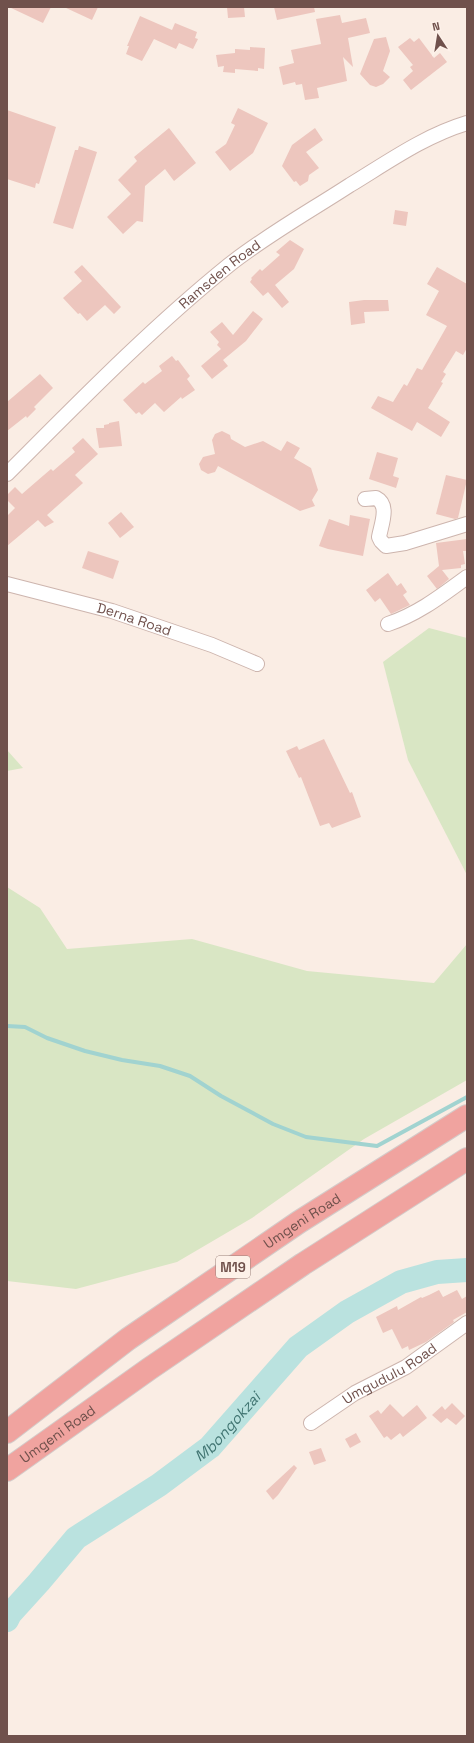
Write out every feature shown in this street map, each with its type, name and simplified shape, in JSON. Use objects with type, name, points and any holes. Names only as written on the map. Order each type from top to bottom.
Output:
[{"type":"highway","name":"Umgeni Road","points":[[7,1432],[128,1339],[299,1222],[467,1116]]},
{"type":"highway","name":"Umgeni Road","points":[[7,1470],[148,1369],[303,1264],[467,1159]]},
{"type":"street","name":"Ramsden Road","points":[[7,474],[149,333],[230,264],[275,232],[412,146],[467,123]]},
{"type":"street","points":[[365,500],[376,498],[383,503],[384,508],[379,537],[386,546],[405,543],[467,524]]},
{"type":"street","points":[[388,624],[413,615],[428,606],[467,577]]},
{"type":"street","name":"Derna Road","points":[[7,584],[112,612],[212,645],[257,664]]},
{"type":"street","name":"Umgudulu Road","points":[[311,1422],[355,1393],[406,1367],[467,1323]]},
{"type":"green space","points":[[429,628],[467,638],[467,875],[408,760],[383,662]]},
{"type":"green space","points":[[7,750],[23,768],[7,771]]},
{"type":"green space","points":[[7,887],[40,908],[67,949],[192,939],[307,971],[434,983],[467,944],[467,1080],[364,1139],[252,1218],[177,1262],[76,1289],[7,1281]]},
{"type":"building","points":[[9,7],[51,7],[43,23]]},
{"type":"building","points":[[64,7],[98,7],[92,20]]},
{"type":"building","points":[[227,7],[244,7],[245,17],[228,18]]},
{"type":"building","points":[[274,7],[314,7],[315,12],[277,20]]},
{"type":"building","points":[[340,15],[342,23],[366,18],[370,33],[348,38],[353,67],[343,57],[347,81],[317,88],[319,98],[305,100],[302,84],[296,85],[295,82],[283,85],[279,67],[294,63],[291,50],[321,44],[316,19]]},
{"type":"building","points":[[140,16],[172,30],[175,23],[197,32],[195,38],[198,39],[193,49],[179,43],[176,49],[154,39],[142,61],[126,54],[129,46],[127,46]]},
{"type":"building","points":[[386,37],[390,51],[383,71],[390,77],[383,84],[376,87],[370,85],[360,74],[374,39]]},
{"type":"building","points":[[410,38],[414,42],[419,38],[434,58],[440,53],[447,62],[411,90],[403,80],[413,71],[410,67],[413,65],[398,47]]},
{"type":"building","points":[[250,47],[265,48],[264,69],[258,68],[258,71],[235,69],[235,73],[223,72],[224,66],[218,67],[216,55],[235,53],[235,49],[250,50]]},
{"type":"building","points":[[238,108],[268,123],[253,153],[230,171],[215,152],[226,144],[235,125],[231,123]]},
{"type":"building","points":[[7,110],[56,127],[39,184],[36,183],[35,188],[7,179]]},
{"type":"building","points":[[169,128],[196,163],[174,181],[165,169],[145,186],[143,222],[137,221],[123,234],[107,217],[131,194],[118,180],[137,161],[134,157]]},
{"type":"building","points":[[315,128],[323,140],[306,152],[319,168],[309,175],[308,181],[300,186],[296,181],[294,182],[282,166],[292,145]]},
{"type":"building","points":[[79,146],[97,152],[73,229],[53,223],[75,150],[78,150]]},
{"type":"building","points":[[395,210],[408,212],[406,226],[393,224]]},
{"type":"building","points":[[290,240],[304,249],[294,269],[275,285],[289,302],[282,308],[268,292],[263,296],[250,282],[252,279],[251,278],[260,269],[262,271],[280,255],[276,252]]},
{"type":"building","points":[[82,265],[121,307],[114,314],[105,305],[87,321],[63,298],[82,281],[74,272]]},
{"type":"building","points":[[437,267],[467,284],[467,348],[463,355],[456,351],[443,372],[446,374],[441,382],[443,383],[428,408],[450,422],[441,437],[417,422],[412,431],[371,408],[378,396],[393,402],[404,384],[407,386],[417,368],[422,370],[447,326],[426,315],[439,291],[427,284]]},
{"type":"building","points":[[364,300],[388,300],[389,311],[364,312],[365,323],[351,325],[349,302]]},
{"type":"building","points":[[253,311],[263,319],[246,341],[223,360],[228,366],[212,379],[201,366],[221,349],[217,345],[219,342],[210,332],[222,322],[233,335]]},
{"type":"building","points":[[172,356],[176,361],[178,360],[190,376],[187,379],[195,390],[182,399],[181,397],[164,412],[155,403],[142,415],[139,412],[136,414],[123,400],[143,382],[145,384],[162,371],[159,366]]},
{"type":"building","points":[[40,374],[53,388],[34,407],[36,409],[27,418],[26,416],[7,431],[7,402]]},
{"type":"building","points":[[119,421],[122,446],[99,448],[96,428],[104,428],[104,425]]},
{"type":"building","points":[[222,431],[230,435],[231,439],[245,447],[263,441],[281,451],[287,441],[300,448],[294,458],[311,468],[318,490],[312,500],[315,506],[300,511],[218,466],[215,472],[208,474],[201,470],[199,464],[203,457],[215,454],[212,440],[215,434]]},
{"type":"building","points":[[83,438],[98,454],[75,475],[83,483],[47,515],[54,522],[45,527],[38,520],[7,546],[7,516],[15,508],[7,500],[7,495],[15,487],[22,494],[51,469],[53,471],[75,452],[72,448]]},
{"type":"building","points":[[377,452],[398,458],[393,476],[399,478],[396,488],[369,479]]},
{"type":"building","points":[[446,475],[467,480],[458,518],[455,519],[436,514]]},
{"type":"building","points":[[121,512],[134,527],[120,538],[108,523]]},
{"type":"building","points":[[350,515],[370,519],[363,556],[319,546],[329,519],[349,526]]},
{"type":"building","points":[[467,539],[467,551],[463,551],[465,564],[461,565],[461,568],[442,570],[449,579],[437,589],[427,576],[439,566],[436,543]]},
{"type":"building","points":[[88,551],[119,561],[113,579],[82,568]]},
{"type":"building","points":[[388,573],[397,586],[401,583],[407,592],[403,595],[410,605],[391,614],[380,598],[375,602],[366,590]]},
{"type":"building","points":[[324,739],[350,793],[352,792],[361,817],[332,828],[329,823],[320,826],[301,777],[299,778],[286,751],[297,746],[299,750]]},
{"type":"building","points":[[439,1290],[443,1297],[457,1290],[462,1299],[467,1296],[467,1312],[453,1320],[454,1322],[426,1342],[409,1350],[408,1346],[402,1349],[392,1329],[383,1333],[376,1317],[397,1306],[398,1310],[421,1297],[422,1298]]},
{"type":"building","points":[[452,1403],[465,1416],[456,1425],[447,1418],[441,1423],[432,1415],[442,1406],[445,1410]]},
{"type":"building","points":[[390,1404],[403,1417],[417,1405],[427,1418],[403,1437],[400,1433],[391,1440],[387,1436],[384,1438],[369,1416],[378,1410],[381,1414]]},
{"type":"building","points":[[356,1433],[361,1442],[350,1448],[345,1439]]},
{"type":"building","points":[[321,1448],[326,1461],[314,1465],[309,1452]]},
{"type":"building","points":[[294,1465],[297,1468],[273,1500],[266,1491]]},
{"type":"waterway","points":[[7,1026],[25,1027],[47,1038],[85,1051],[122,1060],[160,1066],[190,1076],[221,1096],[273,1124],[306,1137],[377,1146],[467,1097]]},
{"type":"waterway","name":"Mbongokzai","points":[[7,1620],[10,1614],[76,1538],[159,1485],[210,1447],[298,1347],[347,1312],[401,1282],[437,1272],[467,1270]]}]
